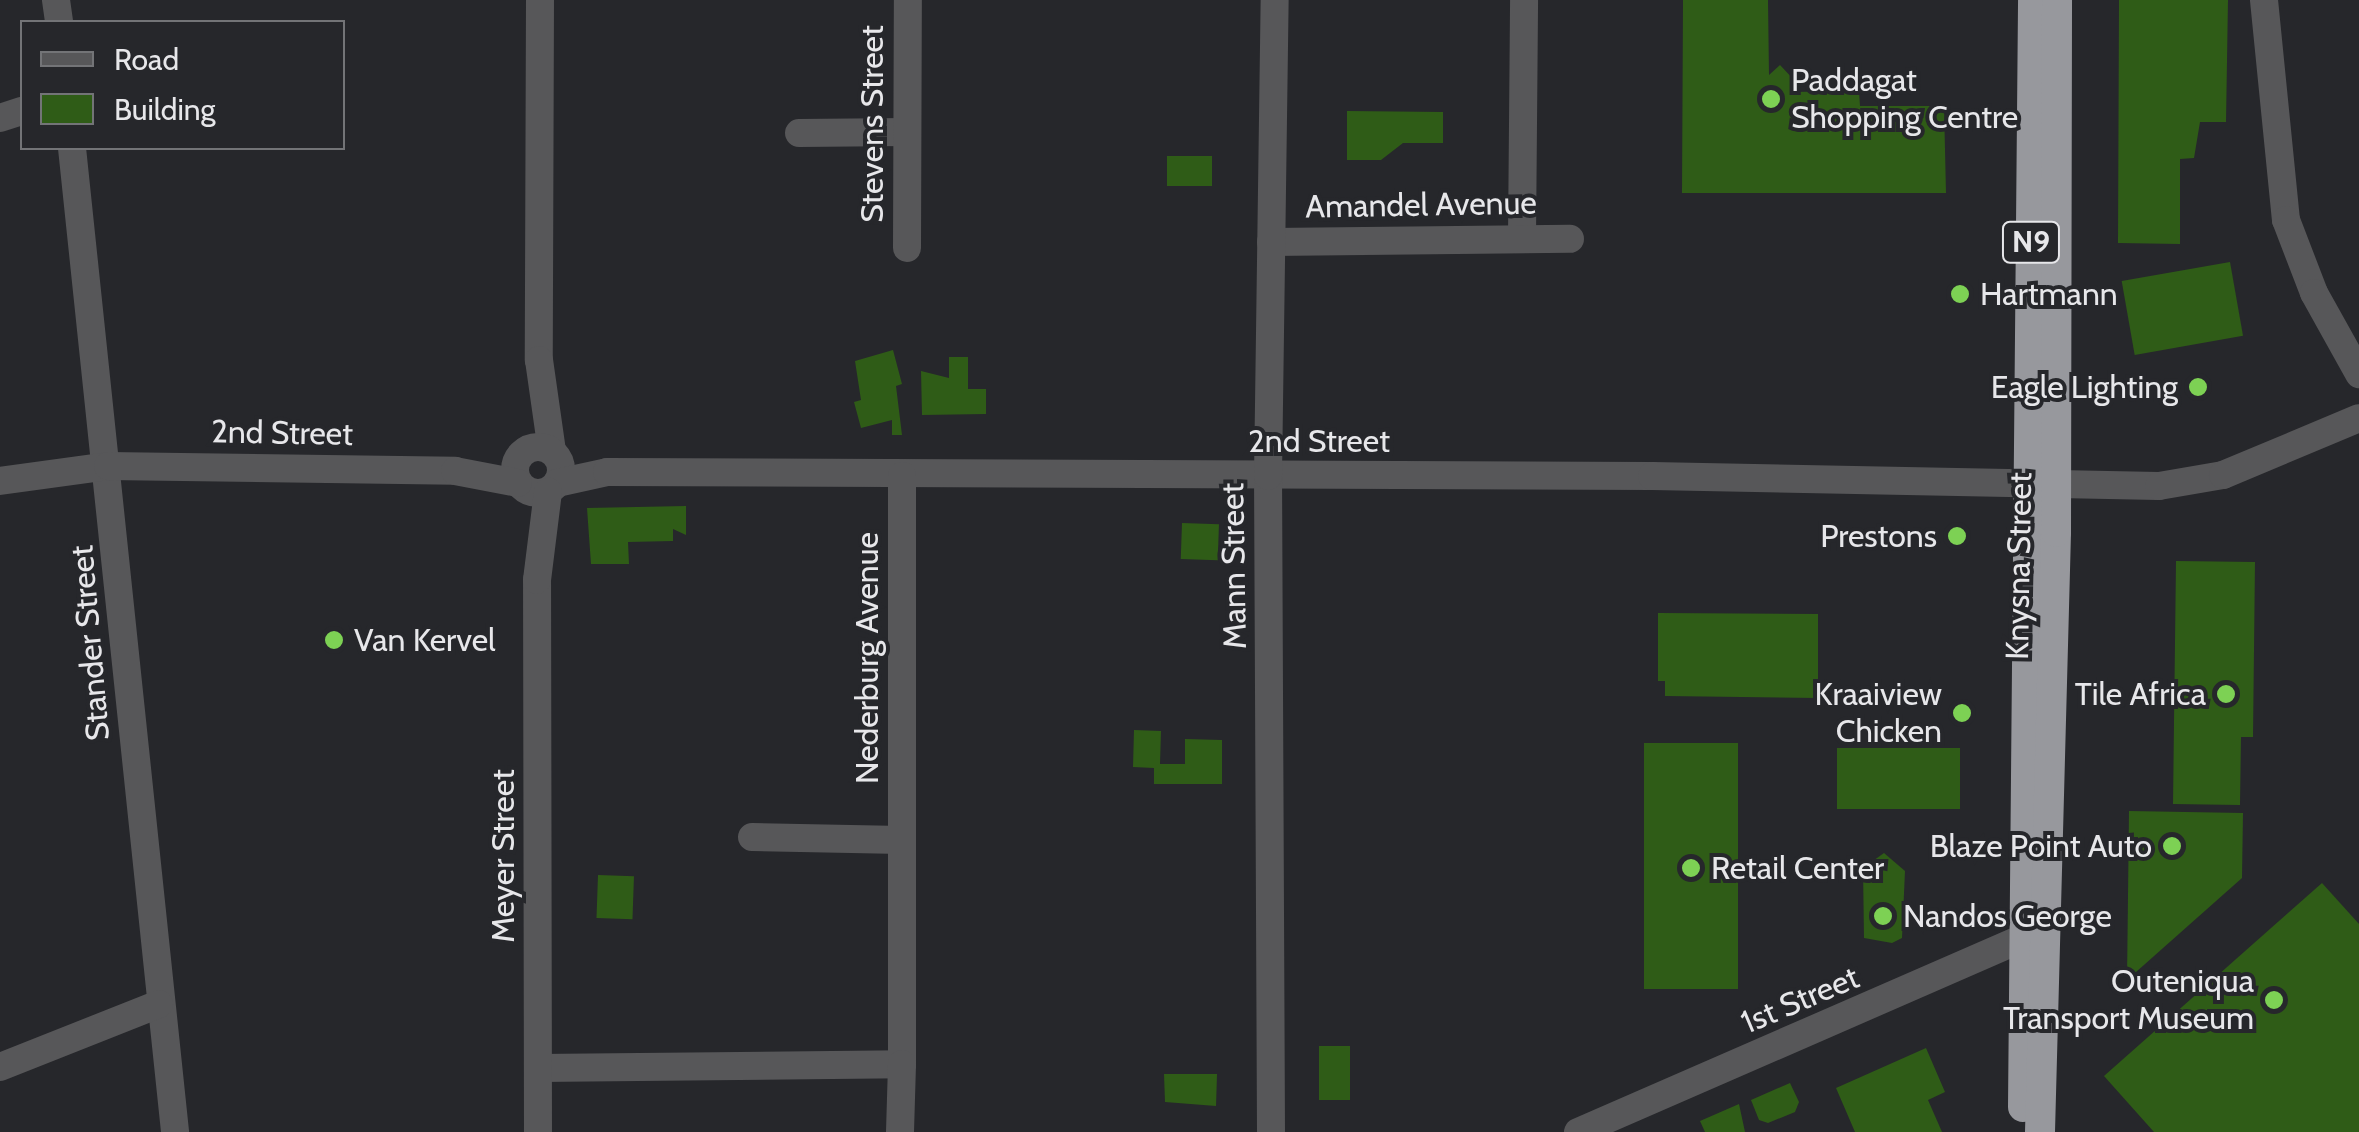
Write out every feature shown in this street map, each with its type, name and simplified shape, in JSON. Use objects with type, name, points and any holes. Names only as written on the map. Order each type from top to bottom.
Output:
[{"type":"highway","name":"Knysna Street","points":[[2034,0],[2043,486]]},
{"type":"highway","name":"Knysna Street","points":[[2023,1132],[2035,931],[2058,0]]},
{"type":"highway","name":"Knysna Street","points":[[2035,931],[2040,1132]]},
{"type":"street","name":"Meyer Street","points":[[538,1132],[540,0]]},
{"type":"street","name":"Stevens Street","points":[[907,248],[908,0]]},
{"type":"street","name":"Mann Street","points":[[1272,1132],[1268,476],[1275,0]]},
{"type":"street","points":[[1522,238],[1524,0]]},
{"type":"street","points":[[2264,0],[2286,220],[2308,282],[2359,374]]},
{"type":"street","points":[[799,132],[907,132]]},
{"type":"street","name":"Stander Street","points":[[72,150],[175,1132]]},
{"type":"street","name":"Amandel Avenue","points":[[1272,242],[1570,239]]},
{"type":"street","name":"2nd Street","points":[[0,481],[108,466],[2043,486],[2210,479],[2359,418]]},
{"type":"street","name":"Nederburg Avenue","points":[[900,1132],[902,476]]},
{"type":"street","points":[[752,837],[902,840]]},
{"type":"street","name":"1st Street","points":[[1578,1132],[1901,995],[2035,931]]},
{"type":"street","points":[[0,1067],[159,1004]]},
{"type":"street","points":[[539,1068],[902,1064]]},
{"type":"building","name":"Paddagat Shopping Centre","points":[[1683,0],[1768,0],[1769,75],[1780,65],[1796,82],[1791,92],[1859,91],[1860,106],[1944,106],[1946,193],[1682,193]]},
{"type":"building","points":[[2119,0],[2228,0],[2226,122],[2200,122],[2194,158],[2180,159],[2180,244],[2118,243]]},
{"type":"building","points":[[1347,111],[1443,112],[1443,143],[1403,143],[1381,160],[1347,160]]},
{"type":"building","points":[[1167,156],[1212,156],[1212,186],[1167,186]]},
{"type":"building","points":[[2230,262],[2243,336],[2135,355],[2122,281]]},
{"type":"building","points":[[893,350],[902,384],[896,386],[902,435],[892,435],[892,420],[861,428],[854,402],[861,400],[855,361]]},
{"type":"building","points":[[949,357],[968,357],[968,389],[986,389],[986,414],[922,415],[921,371],[949,378]]},
{"type":"building","points":[[686,506],[686,535],[673,529],[673,541],[628,542],[629,564],[591,564],[587,508]]},
{"type":"building","points":[[1182,523],[1219,524],[1218,560],[1181,559]]},
{"type":"building","points":[[2176,561],[2255,562],[2253,737],[2241,737],[2240,805],[2173,804]]},
{"type":"building","points":[[1658,613],[1818,614],[1818,698],[1665,696],[1665,681],[1658,681]]},
{"type":"building","points":[[1134,730],[1161,731],[1160,764],[1185,764],[1185,739],[1222,740],[1222,784],[1154,784],[1154,768],[1133,767]]},
{"type":"building","name":"Retail Center","points":[[1644,743],[1738,743],[1738,989],[1644,989]]},
{"type":"building","points":[[1837,748],[1960,748],[1960,809],[1837,809]]},
{"type":"building","points":[[2129,811],[2243,813],[2242,878],[2127,980]]},
{"type":"building","name":"Nandos George","points":[[1884,853],[1905,871],[1902,938],[1892,943],[1864,938],[1863,868]]},
{"type":"building","points":[[598,875],[634,876],[632,919],[596,918]]},
{"type":"building","name":"Outeniqua Transport Museum","points":[[2322,883],[2359,924],[2359,1132],[2154,1132],[2104,1076]]},
{"type":"building","points":[[1319,1046],[1350,1046],[1350,1100],[1319,1100]]},
{"type":"building","points":[[1926,1048],[1945,1092],[1928,1100],[1942,1132],[1855,1132],[1836,1088]]},
{"type":"building","points":[[1164,1074],[1217,1074],[1216,1106],[1165,1102]]},
{"type":"building","points":[[1790,1083],[1799,1102],[1795,1112],[1768,1123],[1759,1120],[1751,1100]]},
{"type":"building","points":[[1739,1104],[1745,1132],[1705,1132],[1700,1121]]},
{"type":"place","name":"Paddagat Shopping Centre","points":[[1771,99]]},
{"type":"place","name":"Hartmann","points":[[1960,294]]},
{"type":"place","name":"Eagle Lighting","points":[[2198,387]]},
{"type":"place","name":"Prestons","points":[[1957,536]]},
{"type":"place","name":"Van Kervel","points":[[334,640]]},
{"type":"place","name":"Tile Africa","points":[[2226,694]]},
{"type":"place","name":"Kraaiview Chicken","points":[[1962,713]]},
{"type":"place","name":"Blaze Point Auto","points":[[2172,846]]},
{"type":"place","name":"Retail Center","points":[[1691,868]]},
{"type":"place","name":"Nandos George","points":[[1883,916]]},
{"type":"place","name":"Outeniqua Transport Museum","points":[[2274,1000]]}]
